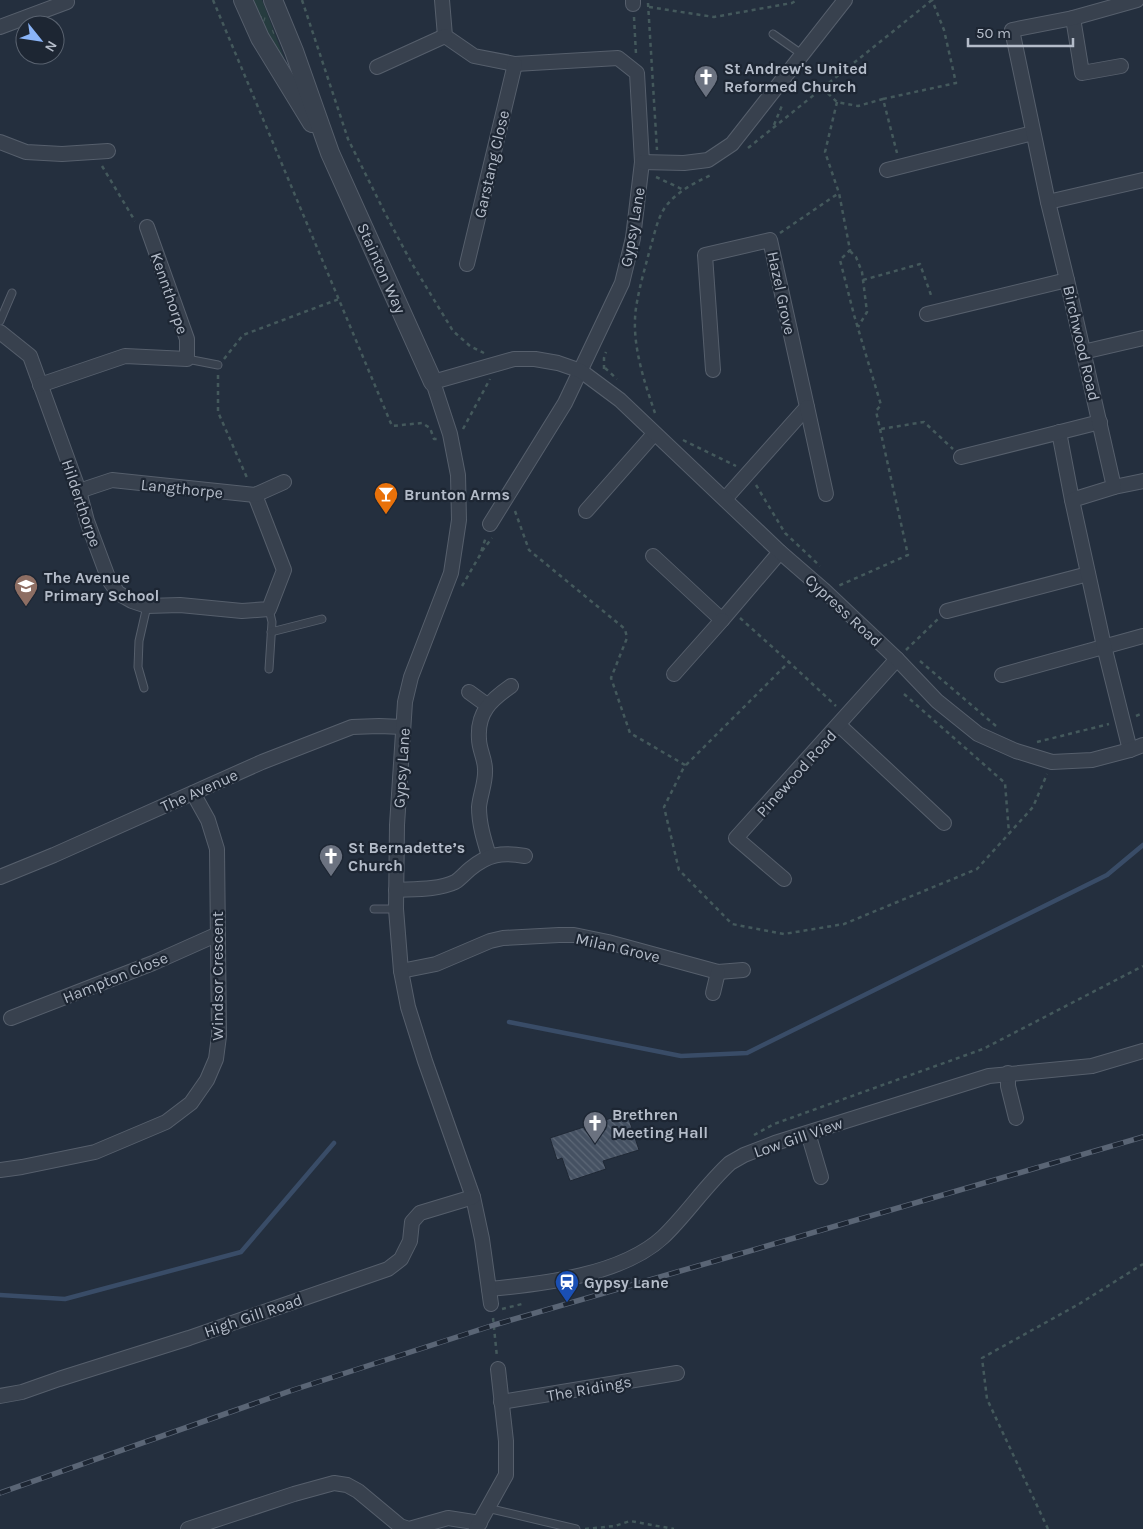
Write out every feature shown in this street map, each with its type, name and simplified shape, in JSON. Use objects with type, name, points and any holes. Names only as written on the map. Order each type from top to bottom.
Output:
[{"type":"street","name":"Stainton Way","points":[[243,0],[260,38],[330,153]]},
{"type":"street","name":"Stainton Way","points":[[273,0],[294,51],[330,153],[434,382]]},
{"type":"street","points":[[442,0],[445,36]]},
{"type":"street","points":[[642,162],[684,163],[708,160],[732,144],[845,0]]},
{"type":"street","name":"Birchwood Road","points":[[1114,487],[1048,202],[1012,30],[1073,18],[1138,0]]},
{"type":"street","points":[[0,27],[67,2]]},
{"type":"street","points":[[1073,18],[1082,73],[1121,66]]},
{"type":"street","points":[[445,36],[474,56],[515,64],[618,58],[637,73]]},
{"type":"street","points":[[377,67],[445,36]]},
{"type":"street","name":"Garstang Close","points":[[468,264],[515,64]]},
{"type":"street","name":"Gypsy Lane","points":[[490,524],[565,403],[622,283],[633,238],[642,162],[637,73]]},
{"type":"street","points":[[894,168],[1033,133]]},
{"type":"street","points":[[0,142],[26,152],[62,154],[108,151]]},
{"type":"street","points":[[1048,202],[1143,180]]},
{"type":"street","name":"Kennthorpe","points":[[40,385],[125,356],[187,359],[187,339],[147,227]]},
{"type":"street","name":"Hazel Grove","points":[[714,370],[705,255],[770,240],[826,494]]},
{"type":"street","points":[[931,313],[1067,280]]},
{"type":"street","name":"Hilderthorpe","points":[[0,332],[30,356],[79,492],[87,521],[109,580],[118,593],[132,601],[147,606],[180,605],[242,610],[269,609]]},
{"type":"street","points":[[1083,352],[1143,338]]},
{"type":"street","points":[[434,382],[514,359],[535,359],[558,363],[581,371]]},
{"type":"street","name":"Cypress Road","points":[[581,371],[620,400],[654,434],[825,592],[902,654],[938,701],[978,734],[1016,751],[1052,762],[1092,760],[1136,747]]},
{"type":"street","name":"Gypsy Lane","points":[[434,382],[450,434],[458,475],[459,520],[451,573],[411,677],[405,702],[397,825],[396,909],[402,971],[408,1007],[472,1196],[496,1289],[492,1308]]},
{"type":"street","points":[[724,499],[807,407]]},
{"type":"street","points":[[961,457],[1100,422]]},
{"type":"street","points":[[1059,432],[1104,646],[1123,721],[1136,747]]},
{"type":"street","points":[[586,511],[654,434]]},
{"type":"street","name":"Langthorpe","points":[[79,492],[112,480],[255,495]]},
{"type":"street","points":[[1072,500],[1114,487],[1143,481]]},
{"type":"street","points":[[269,609],[284,570],[255,495],[284,482]]},
{"type":"street","points":[[674,674],[780,552]]},
{"type":"street","points":[[653,556],[726,615]]},
{"type":"street","points":[[946,611],[1088,574]]},
{"type":"street","points":[[1002,675],[1143,636]]},
{"type":"street","name":"Pinewood Road","points":[[784,879],[736,838],[902,654]]},
{"type":"street","points":[[489,856],[481,830],[479,807],[486,769],[478,738],[481,717],[487,706],[495,697],[511,686]]},
{"type":"street","points":[[469,692],[487,706]]},
{"type":"street","points":[[843,720],[944,824]]},
{"type":"street","name":"The Avenue","points":[[0,877],[54,855],[262,762],[352,727],[403,727]]},
{"type":"street","name":"Windsor Crescent","points":[[0,1170],[95,1152],[166,1122],[191,1104],[207,1080],[216,1059],[219,1036],[217,849],[208,820],[192,793]]},
{"type":"street","points":[[396,890],[442,886],[455,882],[489,856],[512,854],[524,856]]},
{"type":"street","name":"Hampton Close","points":[[11,1018],[153,963],[218,934]]},
{"type":"street","name":"Milan Grove","points":[[402,971],[436,964],[490,941],[504,938],[559,935],[608,942],[718,972],[743,970]]},
{"type":"street","points":[[713,993],[718,972]]},
{"type":"street","name":"Low Gill View","points":[[496,1289],[564,1280],[611,1266],[635,1256],[662,1237],[730,1163],[744,1155],[775,1143],[988,1076],[1092,1066],[1143,1051]]},
{"type":"street","points":[[1008,1073],[1008,1086],[1016,1118]]},
{"type":"street","points":[[808,1133],[822,1177]]},
{"type":"street","name":"High Gill Road","points":[[0,1396],[22,1392],[388,1269],[401,1259],[410,1241],[412,1222],[420,1213],[472,1196]]},
{"type":"street","points":[[188,1529],[294,1494],[334,1483],[347,1484],[400,1526],[410,1529],[448,1518],[478,1526],[506,1475],[506,1441],[498,1369]]},
{"type":"street","name":"The Ridings","points":[[501,1402],[677,1372]]},
{"type":"lane","points":[[774,34],[803,55]]},
{"type":"lane","points":[[0,322],[12,293]]},
{"type":"lane","points":[[187,359],[218,365]]},
{"type":"lane","points":[[144,688],[138,667],[139,641],[147,606]]},
{"type":"lane","points":[[269,609],[272,622],[269,669]]},
{"type":"lane","points":[[271,632],[322,618]]},
{"type":"lane","points":[[374,909],[396,909]]},
{"type":"lane","points":[[488,1508],[576,1529]]},
{"type":"path","points":[[213,0],[392,426],[422,423],[430,428],[434,439],[450,434],[463,429],[491,378],[485,354],[470,346],[453,330],[411,262],[385,213],[348,140],[302,0]]},
{"type":"path","points":[[648,0],[658,162],[655,177],[684,190]]},
{"type":"path","points":[[637,73],[633,3],[657,10],[714,17],[792,3],[797,0]]},
{"type":"path","points":[[746,149],[822,88],[932,0],[944,30],[956,83],[858,106],[837,102],[822,88]]},
{"type":"path","points":[[883,99],[894,168]]},
{"type":"path","points":[[837,102],[825,152],[839,193],[850,250],[856,257],[862,272],[867,312],[858,327]]},
{"type":"path","points":[[108,151],[102,166],[139,228],[147,227]]},
{"type":"path","points":[[654,434],[655,414],[646,388],[637,343],[636,310],[643,274],[664,209],[684,190],[714,173]]},
{"type":"path","points":[[770,240],[839,193]]},
{"type":"path","points":[[825,592],[908,555],[876,410],[881,405],[840,260],[850,250]]},
{"type":"path","points":[[863,280],[920,264],[931,313]]},
{"type":"path","points":[[255,495],[218,412],[218,365],[243,335],[339,298]]},
{"type":"path","points":[[880,429],[924,422],[961,457]]},
{"type":"path","points":[[679,436],[685,441],[748,472],[785,533],[826,572]]},
{"type":"path","points":[[505,500],[514,508],[529,550],[626,629],[627,638],[611,678],[630,733],[685,765]]},
{"type":"path","points":[[458,592],[480,555],[490,524]]},
{"type":"path","points":[[833,579],[846,592]]},
{"type":"path","points":[[902,654],[946,611]]},
{"type":"path","points":[[726,615],[789,662],[843,720]]},
{"type":"path","points":[[900,643],[902,654]]},
{"type":"path","points":[[914,656],[1000,730]]},
{"type":"path","points":[[789,662],[685,765],[664,807],[679,870],[732,924],[784,934],[844,924],[977,869],[1033,807],[1052,762]]},
{"type":"path","points":[[904,694],[1005,784],[1009,833]]},
{"type":"path","points":[[1033,743],[1123,721],[1143,713]]},
{"type":"path","points":[[752,1136],[774,1124],[983,1049],[1143,966]]},
{"type":"path","points":[[1048,1529],[987,1399],[982,1358],[1079,1304],[1143,1264]]},
{"type":"path","points":[[496,1289],[507,1308]]},
{"type":"path","points":[[498,1369],[492,1308],[507,1308],[522,1304]]},
{"type":"path","points":[[582,1529],[615,1526],[630,1521],[674,1529]]},
{"type":"green space","points":[[250,0],[262,0],[284,58],[283,61],[282,61]]},
{"type":"building","name":"Brethren Meeting Hall","points":[[627,1113],[639,1150],[603,1161],[606,1169],[570,1181],[562,1158],[557,1160],[550,1138]]},
{"type":"waterway","points":[[509,1022],[681,1056],[747,1053],[1107,875],[1143,845]]},
{"type":"waterway","points":[[0,1295],[65,1299],[241,1252],[334,1143]]},
{"type":"railway","points":[[0,1493],[293,1390],[494,1325],[1143,1137]]},
{"type":"place","name":"St Andrew's United Reformed Church","points":[[706,98]]},
{"type":"place","name":"Brunton Arms","points":[[386,515]]},
{"type":"place","name":"The Avenue Primary School","points":[[26,607]]},
{"type":"place","name":"St Bernadette’s Church","points":[[331,877]]},
{"type":"place","name":"Brethren Meeting Hall","points":[[595,1144]]},
{"type":"place","name":"Gypsy Lane","points":[[567,1303]]}]
